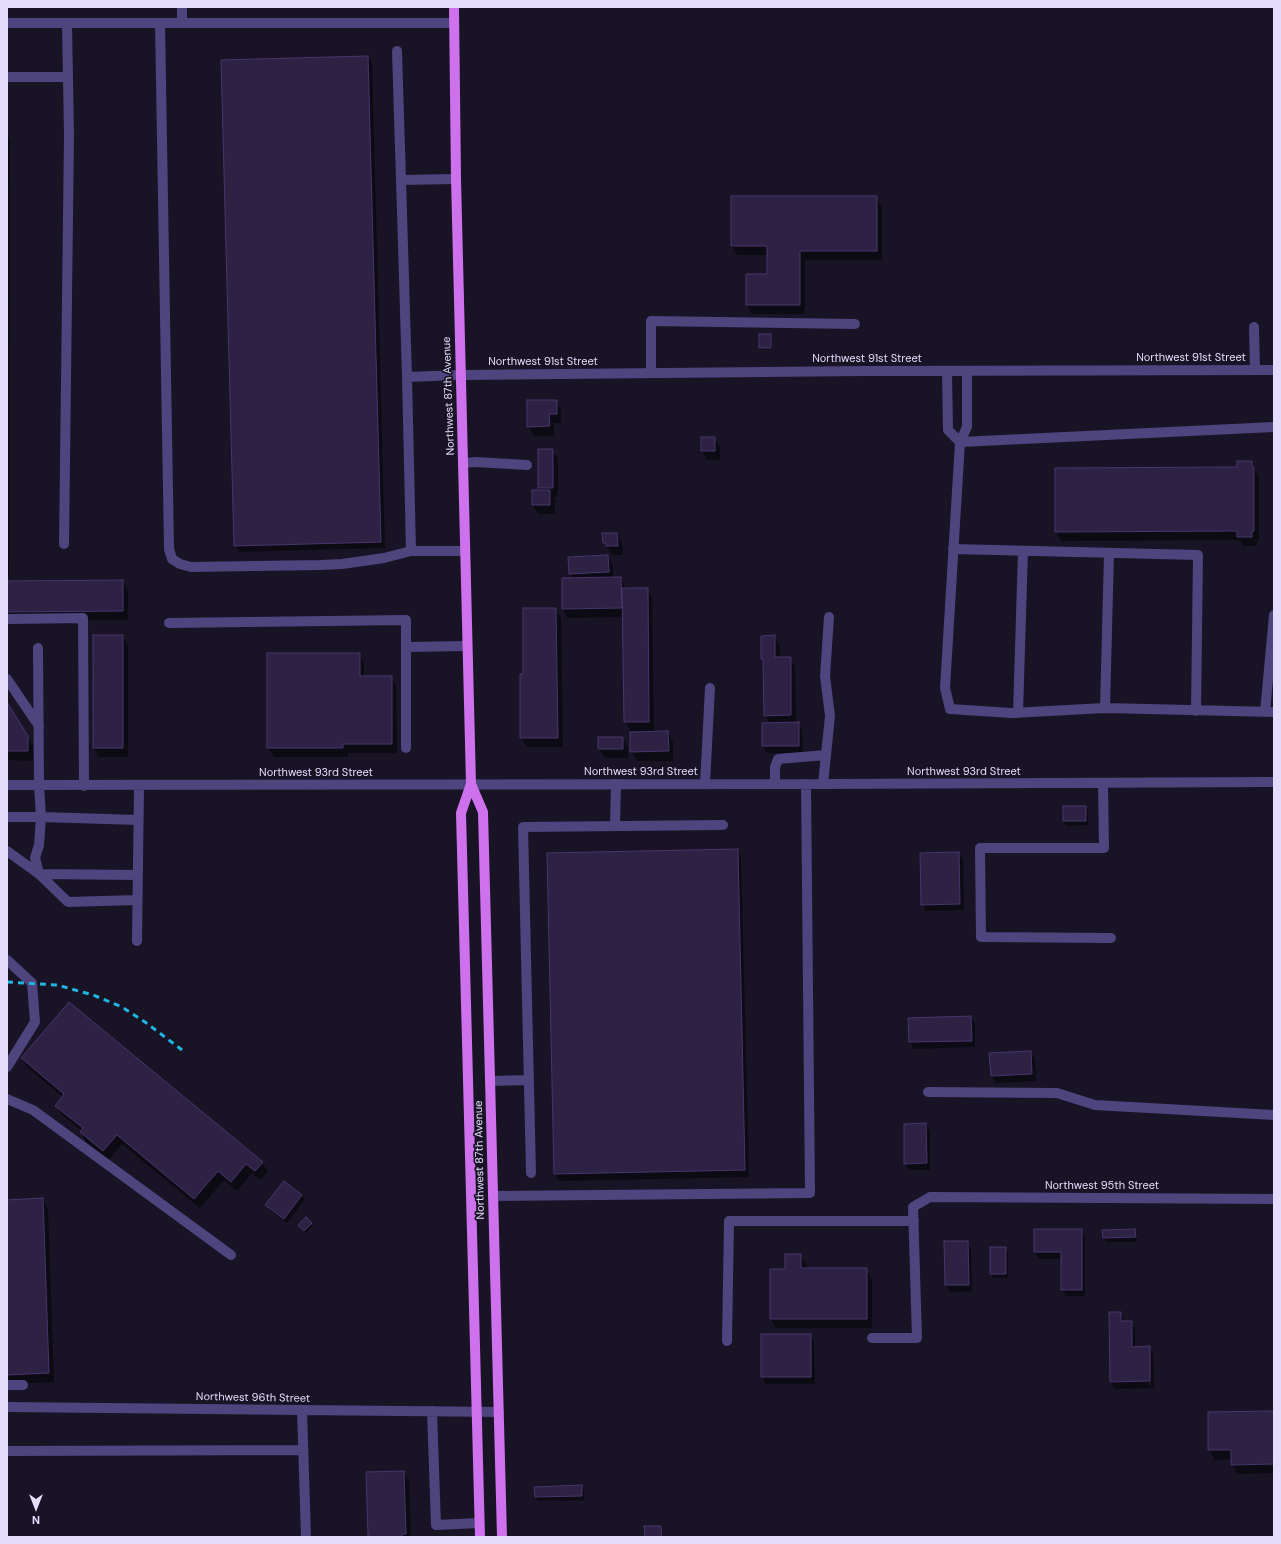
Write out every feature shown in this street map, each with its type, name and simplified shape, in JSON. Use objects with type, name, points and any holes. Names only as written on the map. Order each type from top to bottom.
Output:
[{"type":"main road","name":"Northwest 87th Avenue","points":[[454,7],[456,179],[471,784],[461,813],[480,1537]]},
{"type":"main road","name":"Northwest 87th Avenue","points":[[471,784],[483,812],[502,1537]]},
{"type":"street","points":[[182,7],[182,23]]},
{"type":"street","points":[[7,23],[454,23]]},
{"type":"street","points":[[64,544],[69,135],[67,23]]},
{"type":"street","points":[[160,23],[169,541],[172,559],[180,564],[191,567],[320,565],[342,564],[384,558],[411,551],[465,550]]},
{"type":"street","points":[[397,51],[411,551]]},
{"type":"street","points":[[7,77],[68,77]]},
{"type":"street","points":[[401,180],[456,179]]},
{"type":"street","points":[[651,373],[651,321],[855,324]]},
{"type":"street","points":[[1254,327],[1255,370]]},
{"type":"street","name":"Northwest 91st Street","points":[[407,377],[651,373],[1274,370]]},
{"type":"street","points":[[947,371],[948,430],[960,442],[1274,427]]},
{"type":"street","points":[[967,371],[967,427],[960,442],[945,688],[950,709],[1018,713],[1105,708],[1270,712],[1274,615]]},
{"type":"street","points":[[463,463],[476,462],[528,466]]},
{"type":"street","points":[[953,549],[1198,555],[1196,710]]},
{"type":"street","points":[[1018,713],[1023,551]]},
{"type":"street","points":[[1105,708],[1109,553]]},
{"type":"street","points":[[823,784],[830,716],[825,676],[829,617]]},
{"type":"street","points":[[7,619],[83,618],[84,786]]},
{"type":"street","points":[[169,623],[406,620],[406,748]]},
{"type":"street","points":[[406,647],[468,646]]},
{"type":"street","points":[[38,648],[39,785],[41,817],[39,845],[35,858],[39,874]]},
{"type":"street","points":[[7,679],[38,726]]},
{"type":"street","points":[[704,784],[710,688]]},
{"type":"street","points":[[775,784],[775,767],[778,759],[826,755]]},
{"type":"street","name":"Northwest 93rd Street","points":[[7,785],[139,786],[1274,782]]},
{"type":"street","points":[[1104,783],[1104,848],[980,848],[981,937],[1111,938]]},
{"type":"street","points":[[615,826],[616,784]]},
{"type":"street","points":[[493,1196],[810,1193],[806,784]]},
{"type":"street","points":[[137,941],[139,786]]},
{"type":"street","points":[[7,817],[138,820]]},
{"type":"street","points":[[531,1173],[523,827],[723,825]]},
{"type":"street","points":[[7,851],[39,874],[68,902],[137,900]]},
{"type":"street","points":[[39,874],[138,875]]},
{"type":"street","points":[[7,960],[32,983],[35,1022],[7,1067]]},
{"type":"street","points":[[490,1081],[528,1080]]},
{"type":"street","points":[[928,1092],[1057,1093],[1095,1105],[1274,1115]]},
{"type":"street","points":[[7,1099],[33,1110],[231,1256]]},
{"type":"street","name":"Northwest 95th Street","points":[[914,1221],[913,1207],[930,1197],[1274,1198]]},
{"type":"street","points":[[727,1341],[729,1221],[914,1221],[916,1338],[872,1338]]},
{"type":"street","points":[[7,1385],[23,1385]]},
{"type":"street","name":"Northwest 96th Street","points":[[7,1407],[498,1412]]},
{"type":"street","points":[[302,1410],[306,1537]]},
{"type":"street","points":[[432,1411],[436,1524],[480,1523]]},
{"type":"street","points":[[7,1451],[304,1450]]},
{"type":"building","points":[[368,56],[381,542],[234,546],[221,60]]},
{"type":"building","points":[[731,196],[877,196],[877,251],[800,251],[800,305],[746,305],[746,274],[767,274],[767,246],[731,246]]},
{"type":"building","points":[[759,334],[771,334],[771,348],[759,348]]},
{"type":"building","points":[[527,400],[557,400],[557,414],[549,414],[550,426],[527,427]]},
{"type":"building","points":[[701,437],[715,437],[715,451],[701,451]]},
{"type":"building","points":[[538,449],[553,449],[553,488],[538,488]]},
{"type":"building","points":[[1237,461],[1252,461],[1252,467],[1254,467],[1254,531],[1252,531],[1252,537],[1237,537],[1237,531],[1055,532],[1055,468],[1237,467]]},
{"type":"building","points":[[532,490],[550,490],[550,505],[532,505]]},
{"type":"building","points":[[602,533],[617,533],[618,546],[606,546],[606,543],[603,543]]},
{"type":"building","points":[[608,555],[609,572],[569,574],[568,557]]},
{"type":"building","points":[[621,577],[622,608],[562,609],[562,578]]},
{"type":"building","points":[[123,580],[123,611],[7,612],[7,581]]},
{"type":"building","points":[[622,588],[648,588],[649,722],[624,722]]},
{"type":"building","points":[[523,608],[556,608],[558,738],[520,738],[520,674],[523,674]]},
{"type":"building","points":[[93,635],[123,635],[123,748],[93,748]]},
{"type":"building","points":[[775,635],[775,657],[791,657],[791,715],[764,716],[761,636]]},
{"type":"building","points":[[267,653],[360,653],[360,676],[392,676],[392,744],[343,744],[343,748],[267,748]]},
{"type":"building","points":[[7,702],[28,736],[28,751],[7,751]]},
{"type":"building","points":[[799,722],[799,746],[762,746],[762,723]]},
{"type":"building","points":[[668,731],[669,751],[630,752],[630,732]]},
{"type":"building","points":[[598,737],[623,737],[623,749],[598,749]]},
{"type":"building","points":[[1063,806],[1086,806],[1086,821],[1063,821]]},
{"type":"building","points":[[738,849],[745,1170],[554,1174],[547,853]]},
{"type":"building","points":[[959,852],[960,904],[921,905],[920,853]]},
{"type":"building","points":[[69,1002],[263,1162],[255,1171],[246,1164],[231,1182],[218,1171],[194,1199],[117,1135],[103,1151],[80,1132],[83,1128],[55,1106],[64,1094],[21,1058]]},
{"type":"building","points":[[971,1016],[972,1041],[909,1042],[908,1018]]},
{"type":"building","points":[[1031,1051],[1032,1074],[991,1076],[989,1053]]},
{"type":"building","points":[[926,1123],[927,1163],[904,1164],[904,1124]]},
{"type":"building","points":[[284,1181],[302,1195],[284,1219],[265,1205]]},
{"type":"building","points":[[43,1198],[49,1373],[7,1375],[7,1200]]},
{"type":"building","points":[[306,1217],[312,1223],[304,1231],[298,1225]]},
{"type":"building","points":[[1034,1229],[1082,1229],[1082,1290],[1061,1290],[1061,1252],[1034,1252]]},
{"type":"building","points":[[1135,1229],[1136,1237],[1103,1238],[1102,1230]]},
{"type":"building","points":[[944,1241],[968,1241],[969,1285],[945,1285]]},
{"type":"building","points":[[990,1247],[1006,1247],[1006,1274],[990,1274]]},
{"type":"building","points":[[785,1254],[801,1254],[801,1268],[867,1268],[867,1319],[770,1319],[770,1269],[785,1269]]},
{"type":"building","points":[[1109,1312],[1121,1312],[1121,1321],[1132,1321],[1132,1347],[1150,1346],[1150,1381],[1110,1382]]},
{"type":"building","points":[[761,1334],[811,1334],[811,1377],[761,1377]]},
{"type":"building","points":[[1274,1411],[1274,1464],[1231,1465],[1231,1450],[1208,1450],[1208,1412]]},
{"type":"building","points":[[404,1471],[406,1534],[402,1534],[402,1537],[368,1536],[366,1472]]},
{"type":"building","points":[[582,1485],[582,1496],[535,1497],[534,1487]]},
{"type":"building","points":[[644,1526],[661,1526],[662,1537],[645,1537]]},
{"type":"railway","points":[[7,982],[57,985],[93,995],[122,1007],[145,1022],[182,1050]]}]
